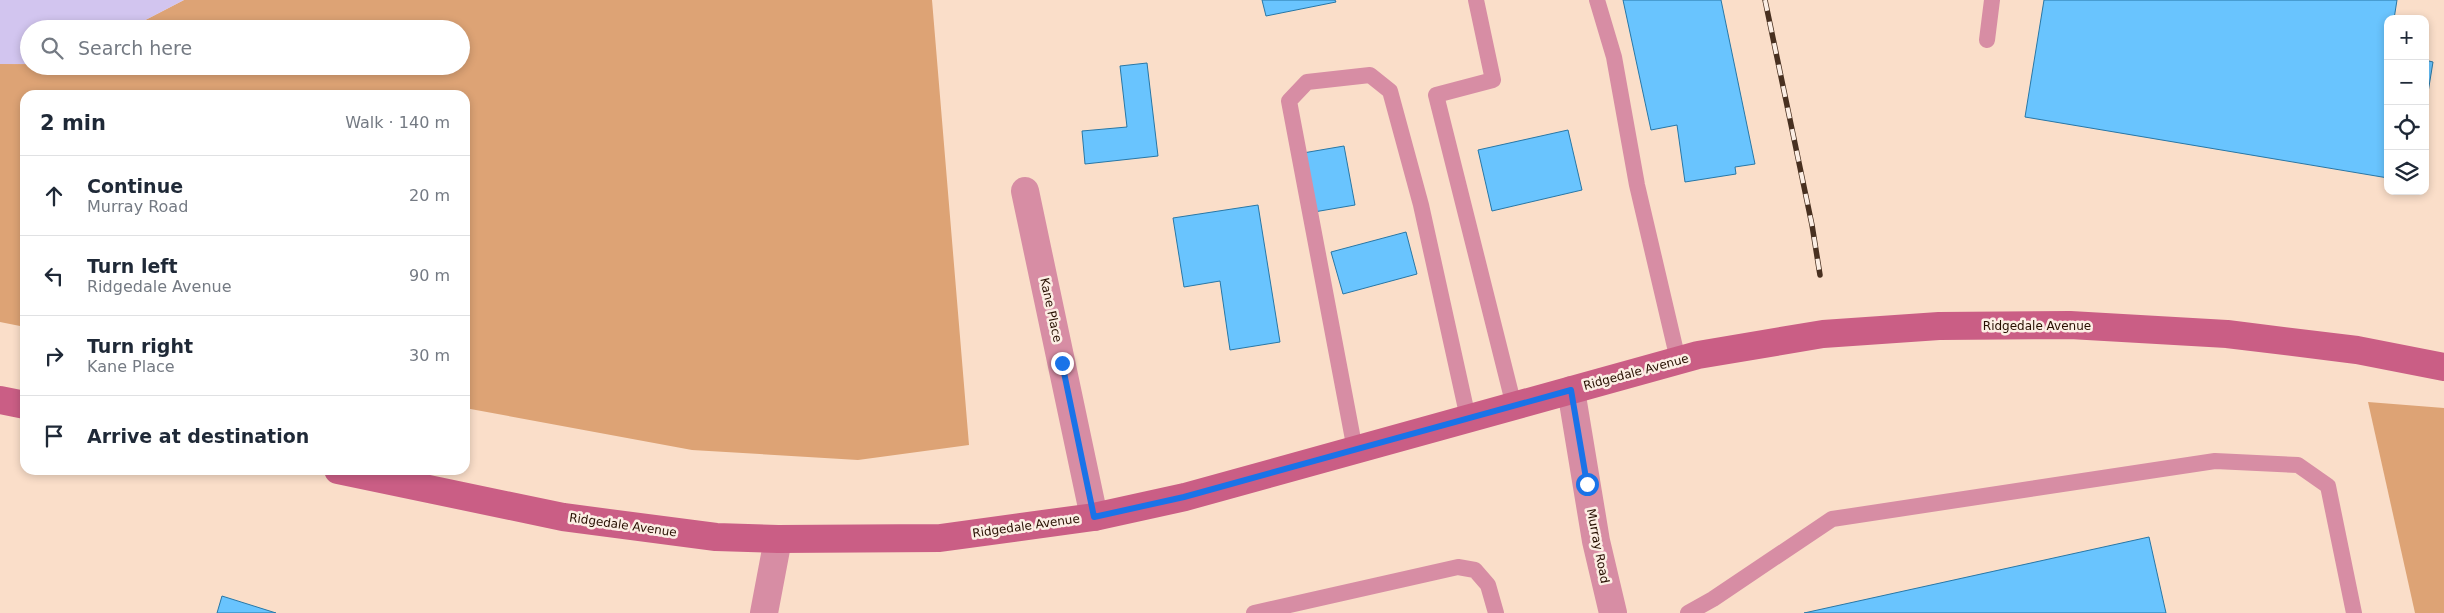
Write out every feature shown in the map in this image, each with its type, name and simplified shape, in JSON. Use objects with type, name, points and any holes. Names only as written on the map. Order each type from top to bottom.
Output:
[{"type":"main road","name":"Ridgedale Avenue","points":[[362,475],[563,517],[716,537],[778,540],[940,538],[1094,517],[1184,497],[1698,354],[1823,334],[1939,326],[2070,325],[2227,334],[2357,350],[2444,368]]},
{"type":"main road","points":[[0,400],[20,404]]},
{"type":"street","name":"Kane Place","points":[[1026,191],[1094,517]]},
{"type":"street","name":"Murray Road","points":[[1571,390],[1596,541],[1613,613]]},
{"type":"street","points":[[764,613],[778,540]]},
{"type":"lane","points":[[1476,0],[1493,80],[1436,95],[1514,406]]},
{"type":"lane","points":[[1597,0],[1614,57],[1636,185],[1678,360]]},
{"type":"lane","points":[[1986,40],[1992,0]]},
{"type":"lane","points":[[1355,450],[1289,101],[1307,82],[1370,75],[1390,91],[1420,206],[1468,418]]},
{"type":"lane","points":[[1688,613],[1713,600],[1832,518],[2216,461],[2298,465],[2328,486],[2354,613]]},
{"type":"lane","points":[[1254,613],[1458,567],[1474,570],[1488,585],[1496,613]]},
{"type":"shaded area","points":[[0,0],[184,0],[145,20],[20,20],[20,64],[0,64]]},
{"type":"shaded area","points":[[184,0],[932,0],[969,445],[858,460],[692,450],[470,409],[470,90],[20,90],[20,326],[0,322],[0,64],[20,64],[20,75],[470,75],[470,20],[145,20]]},
{"type":"shaded area","points":[[2368,402],[2444,408],[2444,613],[2415,613]]},
{"type":"building","points":[[1262,0],[1335,0],[1336,2],[1266,16]]},
{"type":"building","points":[[1623,0],[1721,0],[1755,164],[1735,167],[1736,174],[1685,182],[1677,125],[1651,130]]},
{"type":"building","points":[[2044,0],[2397,0],[2395,15],[2384,15],[2384,177],[2025,117]]},
{"type":"building","points":[[2429,61],[2433,62],[2429,86]]},
{"type":"building","points":[[1147,63],[1158,156],[1085,164],[1082,131],[1127,127],[1120,66]]},
{"type":"building","points":[[1568,130],[1582,190],[1492,211],[1478,150]]},
{"type":"building","points":[[1344,146],[1355,205],[1314,212],[1303,153]]},
{"type":"building","points":[[1258,205],[1280,342],[1230,350],[1220,281],[1184,287],[1173,218]]},
{"type":"building","points":[[1406,232],[1417,274],[1343,294],[1331,252]]},
{"type":"building","points":[[2149,537],[2166,613],[1804,613]]},
{"type":"building","points":[[222,596],[276,613],[217,613]]},
{"type":"railway","points":[[1765,0],[1812,225],[1820,275]]},
{"type":"route","points":[[1062,363],[1094,517],[1184,497],[1571,390],[1587,484]]}]
